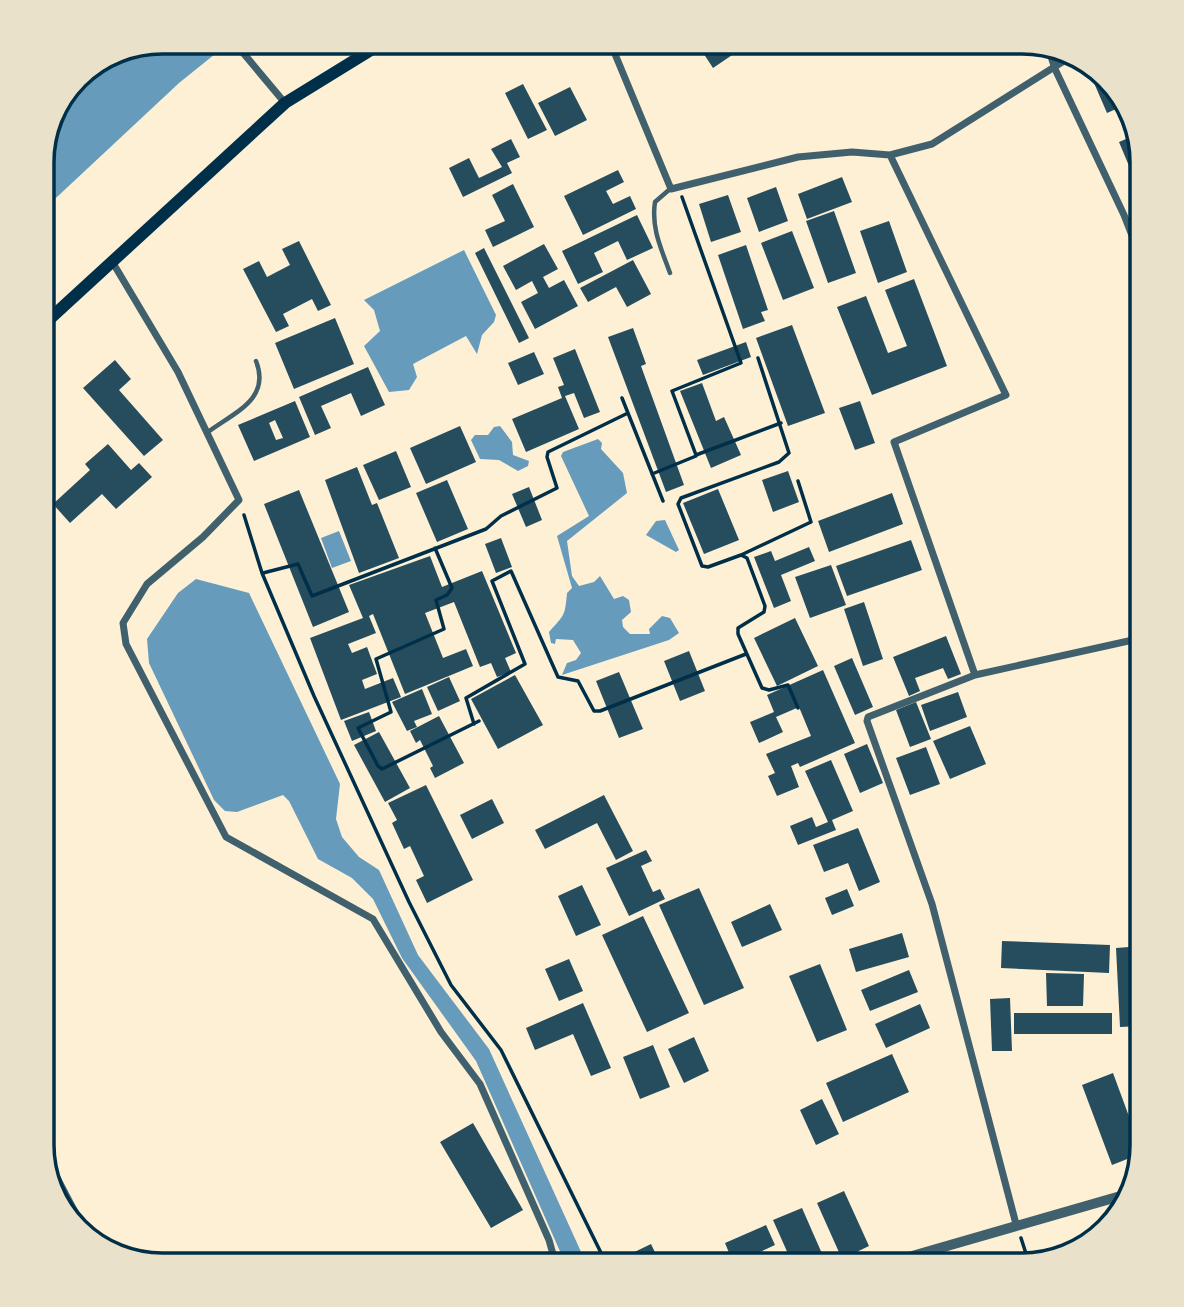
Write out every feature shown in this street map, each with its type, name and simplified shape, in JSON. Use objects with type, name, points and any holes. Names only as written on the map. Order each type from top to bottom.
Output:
[{"type":"main road","points":[[54,315],[285,103],[365,54]]},
{"type":"street","points":[[243,54],[285,103]]},
{"type":"street","points":[[615,54],[675,188],[798,157],[852,152],[890,155],[932,144],[1007,95],[1063,63]]},
{"type":"street","points":[[1052,59],[1130,229]]},
{"type":"street","points":[[890,155],[1006,395],[894,442],[975,675]]},
{"type":"street","points":[[113,263],[178,372],[239,500],[202,537],[147,584],[123,623],[126,644],[226,837],[373,919],[441,1032],[480,1084],[553,1253]]},
{"type":"street","points":[[1016,1224],[932,904],[867,721],[868,717],[975,675],[1130,641]]},
{"type":"street","points":[[921,1253],[1117,1197]]},
{"type":"lane","points":[[670,273],[653,225],[653,215],[655,202],[675,188]]},
{"type":"lane","points":[[208,432],[246,404],[260,388],[262,374],[256,361]]},
{"type":"path","points":[[675,188],[741,363],[672,391],[698,456]]},
{"type":"path","points":[[758,358],[790,450],[786,458],[679,501],[702,566],[708,567],[741,555],[811,522],[798,481]]},
{"type":"path","points":[[622,398],[663,501]]},
{"type":"path","points":[[262,573],[298,564],[312,596],[486,529],[501,516],[554,491],[558,484],[547,457],[548,452],[628,413]]},
{"type":"path","points":[[652,474],[781,423]]},
{"type":"path","points":[[239,500],[262,573],[314,696],[409,902],[451,985],[501,1050],[601,1253]]},
{"type":"path","points":[[435,548],[452,588],[447,595],[436,600],[444,629],[376,659],[391,712],[358,728],[375,762],[382,769],[479,721]]},
{"type":"path","points":[[741,555],[747,558],[765,606],[764,612],[738,628],[747,654],[762,688],[769,690],[788,685],[798,708]]},
{"type":"path","points":[[474,724],[466,698],[525,664],[492,581],[511,570],[558,677],[578,681],[594,710],[600,711],[747,654]]},
{"type":"path","points":[[1020,1237],[1025,1253]]},
{"type":"water","points":[[215,54],[179,83],[54,200],[54,155],[58,134],[65,114],[76,96],[91,81],[108,69],[141,56]]},
{"type":"water","points":[[464,250],[496,315],[494,322],[482,335],[477,354],[466,336],[413,364],[417,377],[409,390],[389,392],[364,346],[380,331],[374,310],[364,300]]},
{"type":"water","points":[[500,426],[512,442],[513,455],[529,461],[528,466],[518,471],[499,460],[480,459],[471,440],[475,435],[488,435],[494,427]]},
{"type":"water","points":[[598,439],[602,443],[601,449],[623,473],[627,493],[567,541],[572,576],[579,586],[594,582],[600,576],[614,599],[623,596],[629,600],[631,612],[622,620],[623,627],[630,634],[650,634],[649,629],[662,616],[670,618],[679,633],[669,640],[562,675],[567,663],[576,660],[581,653],[573,640],[556,639],[555,644],[551,643],[549,632],[563,615],[567,593],[572,588],[557,536],[589,516],[561,456],[563,452]]},
{"type":"water","points":[[665,520],[679,550],[676,552],[646,535],[656,521]]},
{"type":"water","points":[[339,531],[351,561],[332,568],[321,538]]},
{"type":"water","points":[[196,579],[249,593],[340,784],[336,819],[342,837],[359,857],[379,870],[418,955],[489,1049],[582,1253],[561,1253],[476,1061],[402,958],[373,899],[352,878],[318,859],[289,801],[283,795],[237,812],[225,811],[214,800],[149,663],[147,639],[178,593]]},
{"type":"building","points":[[704,54],[734,54],[713,68]]},
{"type":"building","points":[[1093,81],[1108,96],[1116,109],[1107,113]]},
{"type":"building","points":[[523,84],[547,130],[528,139],[505,93]]},
{"type":"building","points":[[570,87],[587,120],[555,136],[538,103]]},
{"type":"building","points":[[511,139],[520,157],[507,163],[512,173],[463,197],[449,168],[469,158],[479,178],[502,167],[491,149]]},
{"type":"building","points":[[1127,139],[1130,168],[1119,142]]},
{"type":"building","points":[[618,170],[624,182],[606,191],[613,204],[630,196],[636,209],[583,235],[564,196]]},
{"type":"building","points":[[842,177],[852,202],[807,219],[798,194]]},
{"type":"building","points":[[513,184],[534,227],[493,247],[485,230],[505,221],[492,195]]},
{"type":"building","points":[[776,187],[788,221],[759,232],[747,198]]},
{"type":"building","points":[[728,195],[741,232],[711,242],[699,204]]},
{"type":"building","points":[[834,211],[856,273],[828,283],[806,221]]},
{"type":"building","points":[[637,215],[653,248],[627,260],[618,241],[594,253],[603,272],[578,284],[562,251]]},
{"type":"building","points":[[889,221],[907,272],[878,283],[860,231]]},
{"type":"building","points":[[792,231],[814,288],[783,300],[761,243]]},
{"type":"building","points":[[299,241],[331,305],[318,311],[312,299],[283,314],[289,326],[276,332],[243,269],[259,261],[267,277],[290,265],[282,249]]},
{"type":"building","points":[[544,244],[558,269],[543,277],[549,288],[564,280],[578,306],[535,329],[521,302],[538,293],[532,281],[516,290],[503,266]]},
{"type":"building","points":[[746,245],[768,310],[761,312],[765,321],[743,329],[718,255]]},
{"type":"building","points":[[484,248],[529,338],[519,343],[475,253]]},
{"type":"building","points":[[633,260],[651,294],[627,307],[616,287],[588,302],[580,288]]},
{"type":"building","points":[[914,279],[947,366],[872,395],[837,307],[866,296],[888,353],[907,346],[885,290]]},
{"type":"building","points":[[335,318],[354,364],[294,389],[275,343]]},
{"type":"building","points":[[792,325],[825,413],[788,426],[756,338]]},
{"type":"building","points":[[633,328],[646,364],[641,366],[684,485],[666,492],[608,337]]},
{"type":"building","points":[[746,342],[751,357],[703,375],[697,360]]},
{"type":"building","points":[[575,349],[600,412],[584,418],[574,393],[565,396],[579,429],[526,452],[512,419],[562,398],[558,387],[564,385],[553,358]]},
{"type":"building","points":[[534,352],[544,374],[518,385],[508,363]]},
{"type":"building","points":[[115,360],[131,379],[119,390],[163,440],[144,456],[83,388]]},
{"type":"building","points":[[368,367],[385,405],[361,416],[351,393],[321,406],[331,428],[315,435],[299,397]]},
{"type":"building","points":[[702,383],[716,421],[724,417],[741,455],[711,468],[680,391]]},
{"type":"building","points":[[295,401],[310,437],[254,461],[238,425]],"holes":[[[275,420],[283,438],[276,440],[269,423]]]},
{"type":"building","points":[[860,401],[875,443],[855,450],[839,408]]},
{"type":"building","points":[[460,426],[476,462],[426,484],[410,448]]},
{"type":"building","points":[[108,444],[131,470],[139,463],[152,477],[116,509],[102,494],[70,523],[54,503],[90,470],[85,464]]},
{"type":"building","points":[[396,451],[411,487],[379,500],[363,465]]},
{"type":"building","points":[[357,467],[372,505],[377,503],[399,558],[359,573],[325,480]]},
{"type":"building","points":[[788,471],[799,502],[773,512],[762,480]]},
{"type":"building","points":[[447,480],[468,529],[437,542],[416,493]]},
{"type":"building","points":[[529,487],[542,520],[526,527],[512,494]]},
{"type":"building","points":[[718,489],[739,540],[704,554],[683,503]]},
{"type":"building","points":[[299,490],[349,612],[313,627],[264,504]]},
{"type":"building","points":[[892,493],[903,524],[829,552],[818,521]]},
{"type":"building","points":[[501,538],[512,567],[496,573],[485,544]]},
{"type":"building","points":[[911,540],[922,570],[847,596],[836,566]]},
{"type":"building","points":[[809,547],[815,561],[781,575],[791,601],[774,608],[754,557],[771,551],[775,561]]},
{"type":"building","points":[[430,556],[442,587],[482,571],[516,653],[505,658],[511,672],[497,677],[491,663],[480,667],[454,602],[425,613],[443,658],[466,649],[473,666],[405,694],[373,614],[369,616],[376,633],[348,644],[352,653],[367,647],[377,674],[362,680],[365,689],[393,678],[401,697],[341,720],[310,638],[363,618],[349,585]]},
{"type":"building","points":[[831,565],[846,605],[810,618],[795,577]]},
{"type":"building","points":[[864,602],[883,659],[863,666],[844,609]]},
{"type":"building","points":[[795,618],[818,666],[777,686],[754,638]]},
{"type":"building","points":[[946,636],[961,674],[948,679],[943,668],[915,678],[920,691],[909,696],[893,657]]},
{"type":"building","points":[[689,651],[705,691],[680,701],[664,661]]},
{"type":"building","points":[[852,658],[873,707],[855,715],[834,666]]},
{"type":"building","points":[[823,670],[855,743],[800,767],[798,763],[791,766],[799,787],[777,796],[768,776],[775,773],[766,754],[811,736],[799,707],[776,717],[783,732],[759,743],[750,722],[774,712],[767,695]]},
{"type":"building","points":[[619,672],[643,729],[619,738],[596,681]]},
{"type":"building","points":[[515,675],[543,725],[498,749],[471,699]]},
{"type":"building","points":[[449,677],[460,701],[438,711],[427,687]]},
{"type":"building","points":[[422,689],[432,714],[414,721],[417,727],[407,731],[392,702]]},
{"type":"building","points":[[958,692],[967,717],[930,731],[921,705]]},
{"type":"building","points":[[916,702],[931,739],[910,747],[896,710]]},
{"type":"building","points":[[369,712],[376,731],[352,741],[344,721]]},
{"type":"building","points":[[439,716],[464,763],[435,778],[430,768],[433,766],[420,740],[416,743],[410,731]]},
{"type":"building","points":[[970,726],[986,764],[950,779],[933,741]]},
{"type":"building","points":[[379,732],[410,788],[385,802],[354,745]]},
{"type":"building","points":[[867,744],[883,783],[860,793],[844,754]]},
{"type":"building","points":[[926,747],[940,784],[910,795],[896,758]]},
{"type":"building","points":[[831,760],[853,811],[832,820],[836,830],[798,845],[790,826],[812,817],[816,827],[828,822],[805,771]]},
{"type":"building","points":[[426,785],[473,880],[427,903],[416,880],[424,876],[410,846],[404,849],[392,823],[397,820],[388,803]]},
{"type":"building","points":[[604,795],[633,851],[616,860],[597,823],[545,849],[535,830]]},
{"type":"building","points":[[492,799],[504,823],[472,839],[460,815]]},
{"type":"building","points":[[858,828],[880,882],[859,891],[848,863],[824,872],[813,845]]},
{"type":"building","points":[[646,850],[652,861],[641,866],[653,892],[660,889],[665,899],[629,916],[606,868]]},
{"type":"building","points":[[582,885],[601,925],[576,936],[558,896]]},
{"type":"building","points":[[699,888],[744,988],[704,1005],[659,905]]},
{"type":"building","points":[[847,889],[854,906],[832,915],[825,898]]},
{"type":"building","points":[[770,904],[782,930],[742,947],[731,922]]},
{"type":"building","points":[[643,916],[689,1013],[647,1032],[602,935]]},
{"type":"building","points":[[902,933],[909,957],[856,972],[849,949]]},
{"type":"building","points":[[1002,941],[1110,945],[1109,973],[1001,968]]},
{"type":"building","points":[[1130,947],[1130,1027],[1120,1027],[1116,948]]},
{"type":"building","points":[[569,959],[583,991],[559,1001],[545,969]]},
{"type":"building","points":[[820,964],[847,1030],[817,1042],[789,976]]},
{"type":"building","points":[[909,970],[918,992],[870,1011],[861,990]]},
{"type":"building","points":[[1046,973],[1084,974],[1083,1006],[1047,1006]]},
{"type":"building","points":[[1010,998],[1012,1051],[992,1051],[990,999]]},
{"type":"building","points":[[583,1003],[611,1068],[591,1076],[573,1034],[535,1050],[526,1028]]},
{"type":"building","points":[[920,1004],[930,1028],[886,1048],[875,1024]]},
{"type":"building","points":[[1014,1013],[1112,1013],[1112,1034],[1014,1034]]},
{"type":"building","points":[[694,1037],[709,1071],[684,1083],[668,1049]]},
{"type":"building","points":[[653,1045],[670,1087],[640,1099],[623,1057]]},
{"type":"building","points":[[892,1054],[909,1092],[843,1122],[826,1083]]},
{"type":"building","points":[[1113,1073],[1130,1119],[1129,1158],[1112,1165],[1082,1085]]},
{"type":"building","points":[[822,1099],[839,1134],[816,1145],[800,1110]]},
{"type":"building","points":[[473,1123],[523,1210],[491,1228],[440,1142]]},
{"type":"building","points":[[844,1191],[869,1246],[854,1253],[839,1253],[817,1203]]},
{"type":"building","points":[[802,1208],[822,1253],[788,1253],[773,1220]]},
{"type":"building","points":[[766,1225],[775,1245],[758,1253],[729,1253],[725,1243]]},
{"type":"building","points":[[651,1244],[655,1253],[632,1253]]}]
